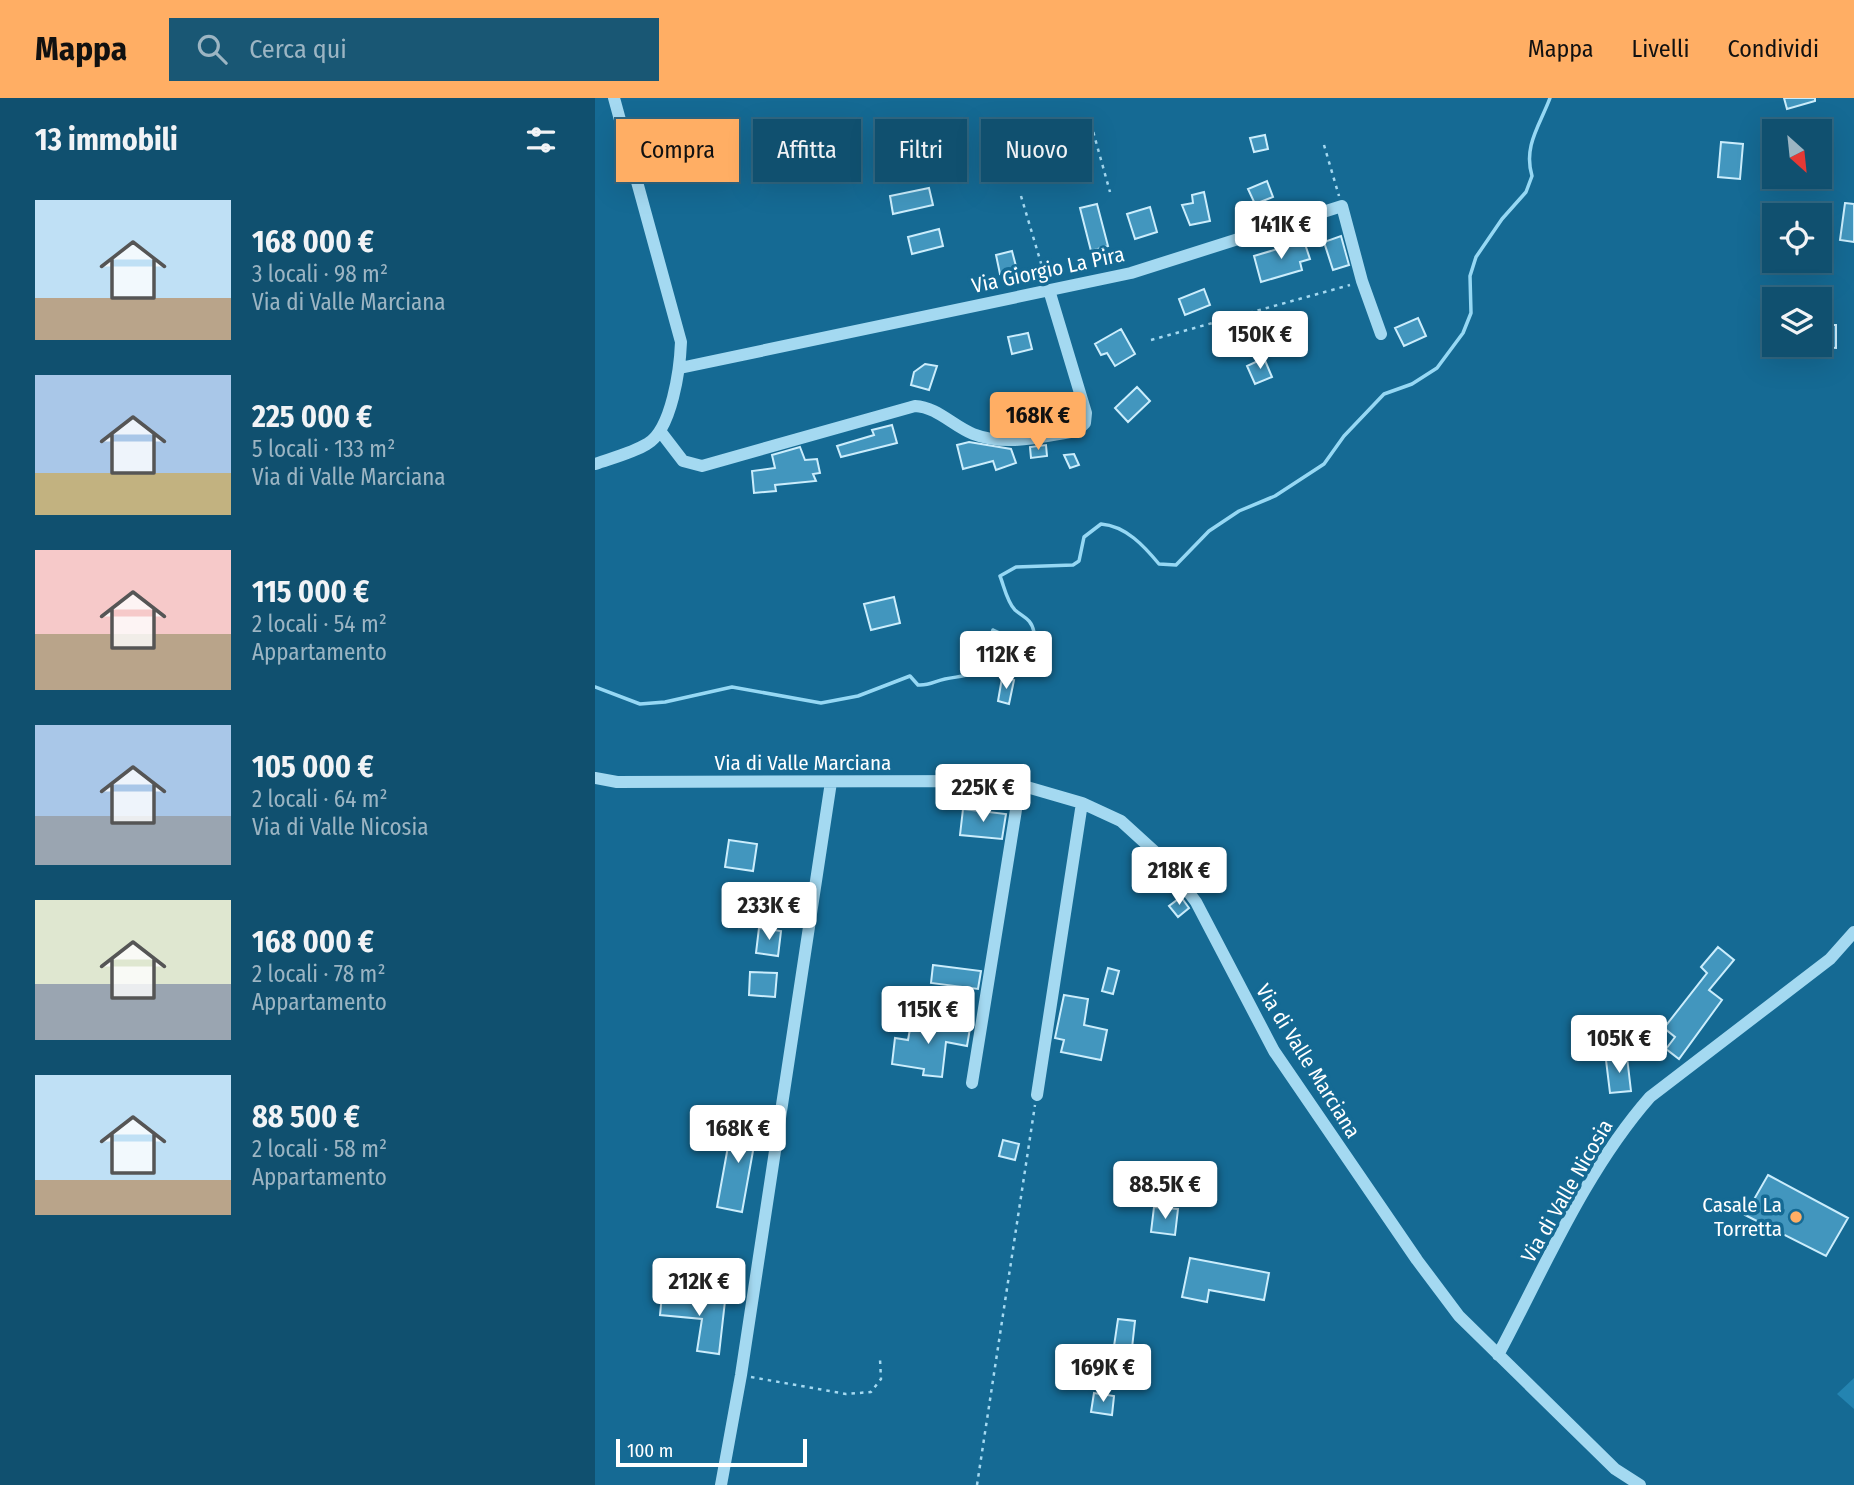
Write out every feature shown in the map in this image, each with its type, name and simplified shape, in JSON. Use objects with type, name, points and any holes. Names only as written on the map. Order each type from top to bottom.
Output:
[{"type":"street","points":[[595,464],[646,445],[660,431],[680,369],[681,342],[614,98]]},
{"type":"street","points":[[1342,206],[1362,281],[1381,334]]},
{"type":"street","name":"Via Giorgio La Pira","points":[[680,369],[1131,272],[1342,206]]},
{"type":"street","points":[[660,431],[683,461],[702,466],[915,406],[932,410],[977,435],[1004,441],[1077,431],[1085,423],[1086,413],[1049,290]]},
{"type":"street","name":"Via di Valle Marciana","points":[[595,778],[617,782],[990,781],[1020,785],[1082,803],[1121,821],[1167,862],[1196,902],[1274,1051],[1417,1260],[1459,1316],[1615,1469],[1640,1485]]},
{"type":"street","points":[[721,1485],[741,1375],[831,782]]},
{"type":"street","points":[[972,1083],[1020,785]]},
{"type":"street","points":[[1037,1095],[1082,803]]},
{"type":"street","name":"Via di Valle Nicosia","points":[[1498,1355],[1608,1153],[1632,1118],[1650,1097],[1830,959],[1854,932]]},
{"type":"path","points":[[1092,128],[1110,192]]},
{"type":"path","points":[[1324,145],[1342,206]]},
{"type":"path","points":[[1021,196],[1049,290]]},
{"type":"path","points":[[1151,340],[1362,281]]},
{"type":"path","points":[[977,1485],[1037,1095]]},
{"type":"path","points":[[741,1375],[846,1394],[871,1392],[881,1379],[880,1359]]},
{"type":"shaded area","points":[[1854,1378],[1854,1409],[1837,1394]]},
{"type":"building","points":[[1784,98],[1815,98],[1815,101],[1787,109]]},
{"type":"building","points":[[1265,135],[1268,149],[1254,152],[1250,138]]},
{"type":"building","points":[[1721,142],[1743,144],[1740,179],[1718,177]]},
{"type":"building","points":[[1267,181],[1273,197],[1255,204],[1248,189]]},
{"type":"building","points":[[929,188],[933,205],[893,214],[890,196]]},
{"type":"building","points":[[1204,192],[1210,221],[1190,225],[1182,205],[1193,203],[1192,195]]},
{"type":"building","points":[[1845,203],[1854,204],[1854,242],[1840,240]]},
{"type":"building","points":[[1097,204],[1108,246],[1091,251],[1080,208]]},
{"type":"building","points":[[1150,207],[1157,232],[1135,239],[1127,214]]},
{"type":"building","points":[[939,229],[943,246],[912,254],[908,237]]},
{"type":"building","points":[[1341,236],[1349,265],[1333,270],[1324,242]]},
{"type":"building","points":[[1304,241],[1310,259],[1300,262],[1302,270],[1261,282],[1254,256]]},
{"type":"building","points":[[1012,251],[1017,270],[1000,274],[996,255]]},
{"type":"building","points":[[1204,289],[1210,305],[1185,315],[1179,299]]},
{"type":"building","points":[[1418,318],[1426,336],[1404,346],[1395,328]]},
{"type":"building","points":[[1832,325],[1836,325],[1836,348],[1832,348]]},
{"type":"building","points":[[1121,329],[1135,354],[1115,366],[1107,353],[1101,355],[1095,344]]},
{"type":"building","points":[[1028,333],[1032,349],[1012,354],[1008,337]]},
{"type":"building","points":[[1264,358],[1272,377],[1255,384],[1247,366]]},
{"type":"building","points":[[925,364],[937,366],[929,390],[911,385],[914,372]]},
{"type":"building","points":[[1137,387],[1150,401],[1128,422],[1115,408]]},
{"type":"building","points":[[892,425],[897,443],[841,457],[837,446],[874,435],[872,430]]},
{"type":"building","points":[[969,442],[1011,449],[1016,463],[996,470],[993,461],[963,469],[957,445]]},
{"type":"building","points":[[1046,445],[1047,456],[1031,458],[1030,447]]},
{"type":"building","points":[[800,447],[805,460],[817,459],[820,473],[813,474],[816,481],[775,485],[776,491],[754,493],[752,471],[775,468],[772,455]]},
{"type":"building","points":[[1074,454],[1079,465],[1070,468],[1064,455]]},
{"type":"building","points":[[894,597],[900,623],[871,630],[864,604]]},
{"type":"building","points":[[1002,678],[1014,680],[1009,704],[998,701]]},
{"type":"building","points":[[963,809],[1006,814],[1002,839],[960,835]]},
{"type":"building","points":[[729,840],[757,844],[753,871],[725,867]]},
{"type":"building","points":[[1204,867],[1211,880],[1196,888],[1189,874]]},
{"type":"building","points":[[1181,897],[1189,908],[1178,917],[1169,906]]},
{"type":"building","points":[[759,928],[781,931],[778,956],[756,953]]},
{"type":"building","points":[[1718,947],[1734,960],[1709,990],[1722,1000],[1679,1059],[1666,1049],[1675,1037],[1664,1028],[1707,973],[1701,967]]},
{"type":"building","points":[[933,965],[981,971],[978,989],[931,983]]},
{"type":"building","points":[[1108,968],[1119,971],[1113,994],[1102,991]]},
{"type":"building","points":[[750,972],[777,973],[775,997],[749,995]]},
{"type":"building","points":[[1064,995],[1088,999],[1084,1025],[1107,1030],[1101,1060],[1061,1052],[1064,1040],[1055,1038]]},
{"type":"building","points":[[912,1018],[970,1028],[967,1046],[946,1042],[942,1077],[923,1075],[924,1069],[892,1064],[895,1038],[908,1040]]},
{"type":"building","points":[[1627,1057],[1631,1091],[1610,1093],[1606,1060]]},
{"type":"building","points":[[733,1119],[758,1123],[742,1212],[717,1207]]},
{"type":"building","points":[[1003,1140],[1019,1144],[1015,1160],[999,1156]]},
{"type":"building","name":"Casale La Torretta","points":[[1768,1175],[1848,1218],[1826,1256],[1745,1215]]},
{"type":"building","points":[[1154,1207],[1178,1209],[1175,1235],[1151,1232]]},
{"type":"building","points":[[1190,1258],[1269,1273],[1264,1300],[1209,1290],[1207,1302],[1182,1297]]},
{"type":"building","points":[[662,1295],[725,1301],[719,1354],[697,1351],[702,1319],[660,1315]]},
{"type":"building","points":[[1118,1319],[1135,1321],[1132,1348],[1114,1346]]},
{"type":"building","points":[[1094,1393],[1114,1396],[1112,1415],[1091,1412]]},
{"type":"waterway","points":[[595,687],[640,704],[665,702],[732,687],[821,703],[858,696],[910,676],[918,685],[925,685],[974,674],[984,668],[993,630],[1017,641],[1031,637],[1034,632],[1031,624],[1012,607],[1000,576],[1016,567],[1073,565],[1079,561],[1084,537],[1101,524],[1126,533],[1141,544],[1159,564],[1176,565],[1209,531],[1239,511],[1275,496],[1324,464],[1344,436],[1384,394],[1412,384],[1437,368],[1463,333],[1471,313],[1470,276],[1476,257],[1502,219],[1526,192],[1532,176],[1531,145],[1550,98]]},
{"type":"place","name":"Casale La Torretta","points":[[1796,1217]]}]
